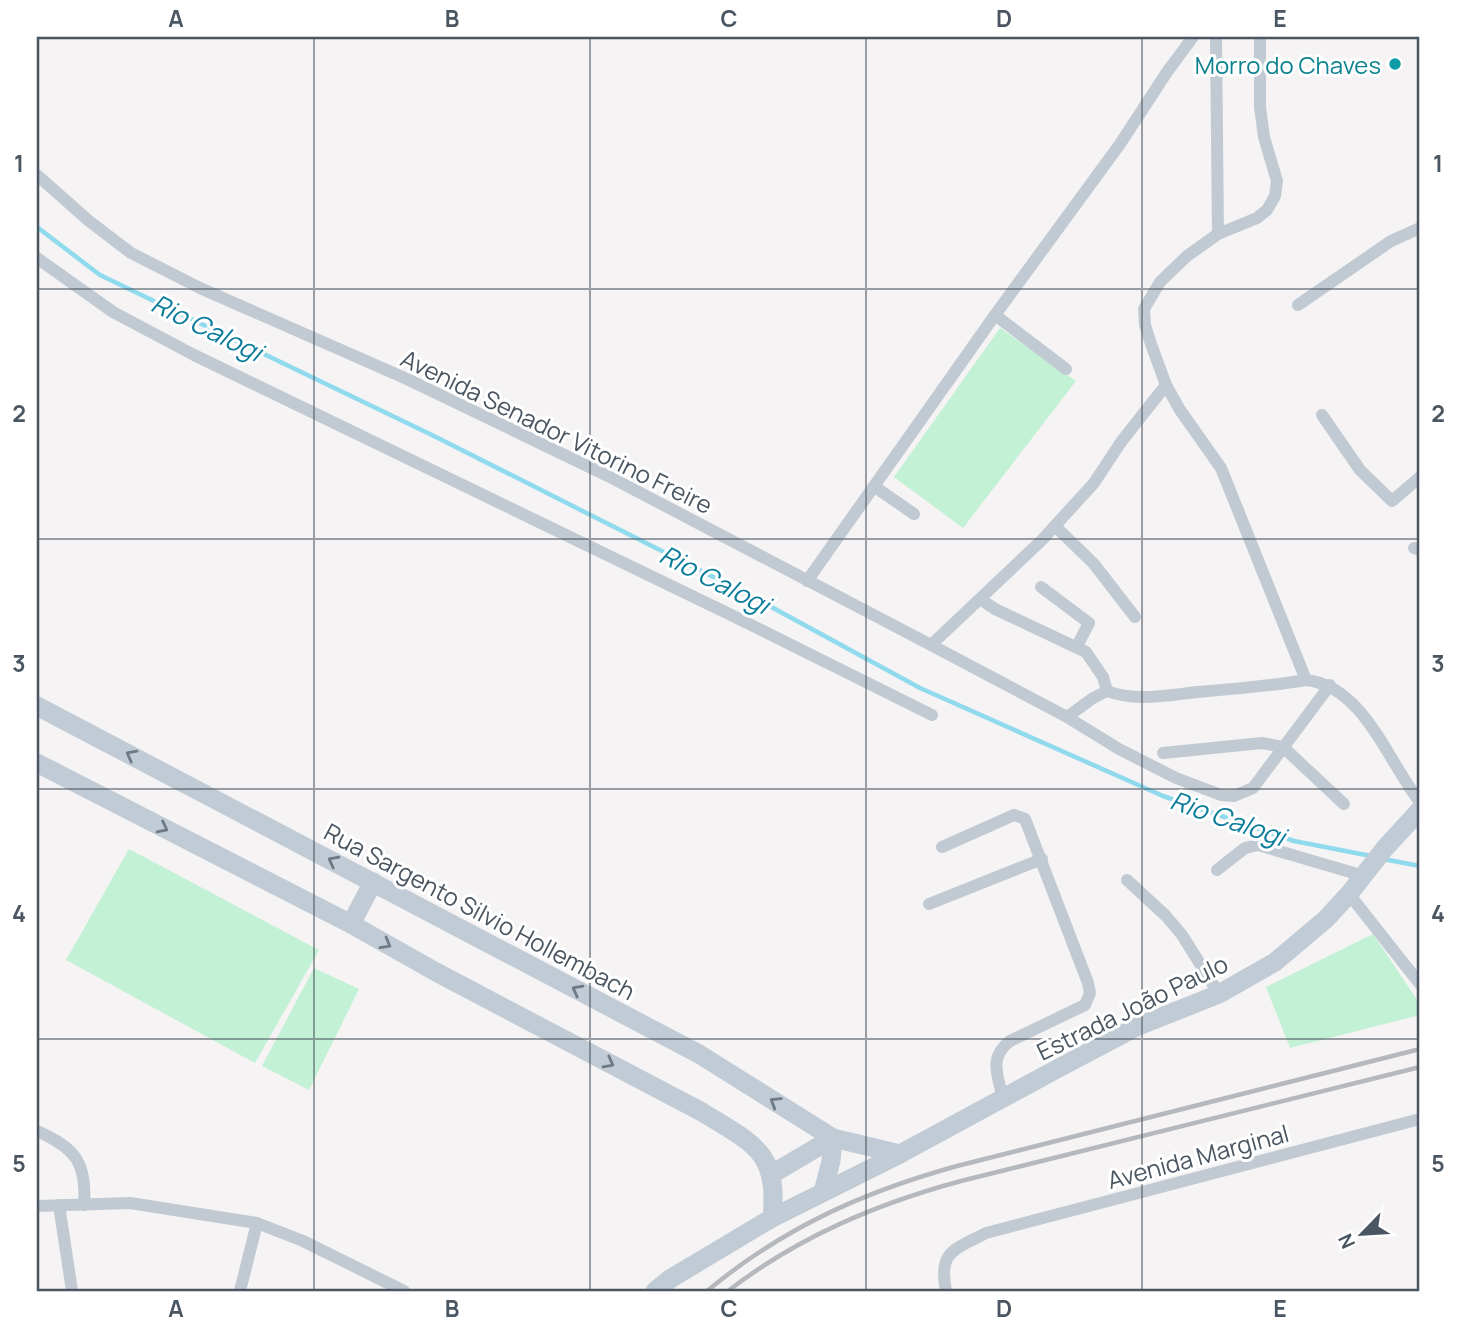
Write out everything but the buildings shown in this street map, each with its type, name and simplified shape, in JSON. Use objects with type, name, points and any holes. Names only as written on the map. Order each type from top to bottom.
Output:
[{"type":"main road","name":"Rua Sargento Silvio Hollembach","points":[[37,706],[699,1054],[833,1138],[900,1154]]},
{"type":"main road","points":[[37,763],[351,924],[702,1112],[742,1137],[763,1155],[772,1174],[772,1218]]},
{"type":"main road","name":"Estrada João Paulo","points":[[655,1291],[670,1279],[772,1218],[900,1154],[1136,1027],[1219,994],[1275,962],[1326,919],[1420,810]]},
{"type":"main road","points":[[351,924],[373,882]]},
{"type":"main road","points":[[772,1174],[833,1138]]},
{"type":"main road","points":[[823,1192],[831,1161],[833,1138]]},
{"type":"street","points":[[807,581],[995,315],[1121,144],[1193,37]]},
{"type":"street","points":[[1216,37],[1218,234]]},
{"type":"street","points":[[1260,37],[1260,107],[1264,137],[1277,181],[1275,196],[1267,210],[1257,218],[1218,234],[1187,256],[1160,282],[1144,309],[1145,326],[1167,385],[1180,410],[1221,468],[1306,680]]},
{"type":"street","name":"Avenida Senador Vitorino Freire","points":[[37,176],[131,253],[200,288],[407,379],[608,476],[1067,717],[1119,749],[1176,778],[1221,795],[1243,794],[1252,788],[1283,747]]},
{"type":"street","points":[[1298,304],[1391,241],[1420,228]]},
{"type":"street","points":[[37,258],[113,312],[194,355],[932,715]]},
{"type":"street","points":[[995,315],[1066,369]]},
{"type":"street","points":[[931,645],[1055,526],[1094,482],[1121,442],[1167,385]]},
{"type":"street","points":[[1322,415],[1360,470],[1392,501],[1420,477]]},
{"type":"street","points":[[875,487],[914,514]]},
{"type":"street","points":[[1055,526],[1094,564],[1135,617]]},
{"type":"street","points":[[1041,587],[1089,623],[1077,646]]},
{"type":"street","points":[[980,599],[995,609],[1086,652],[1103,677],[1107,691]]},
{"type":"street","points":[[1067,717],[1107,691],[1121,696],[1144,697],[1272,686],[1306,680],[1330,685],[1347,697],[1358,710],[1420,802]]},
{"type":"street","points":[[1283,747],[1330,685]]},
{"type":"street","points":[[1163,753],[1262,743],[1283,747],[1344,804]]},
{"type":"street","points":[[942,847],[1014,815],[1020,816],[1029,824],[1090,993],[1085,1005],[1010,1041],[999,1050],[996,1068],[1003,1099]]},
{"type":"street","points":[[1217,870],[1245,848],[1258,845],[1367,872]]},
{"type":"street","points":[[929,904],[1042,859]]},
{"type":"street","points":[[1127,880],[1166,916],[1182,935],[1219,994]]},
{"type":"street","points":[[1349,894],[1420,984]]},
{"type":"street","name":"Avenida Marginal","points":[[946,1291],[942,1271],[944,1262],[960,1247],[986,1233],[1420,1119]]},
{"type":"street","points":[[37,1130],[59,1141],[76,1158],[86,1179],[84,1205]]},
{"type":"street","points":[[37,1206],[130,1203],[257,1223],[303,1241],[404,1291]]},
{"type":"street","points":[[59,1205],[72,1291]]},
{"type":"street","points":[[240,1291],[257,1223]]},
{"type":"green space","points":[[1000,328],[1076,381],[963,528],[894,477]]},
{"type":"green space","points":[[129,849],[319,950],[255,1063],[66,960]]},
{"type":"green space","points":[[1373,934],[1420,1004],[1420,1015],[1290,1048],[1266,987]]},
{"type":"green space","points":[[314,968],[359,989],[309,1090],[262,1066]]},
{"type":"waterway","name":"Rio Calogi","points":[[37,227],[100,275],[434,436],[753,597],[920,688],[1163,796],[1294,841],[1371,856]]},
{"type":"waterway","name":"Rio Calogi","points":[[1383,859],[1420,866]]},
{"type":"railway","points":[[707,1291],[795,1231],[857,1200],[922,1176],[1420,1049]]},
{"type":"railway","points":[[728,1291],[782,1254],[839,1224],[929,1190],[1420,1067]]},
{"type":"place","name":"Morro do Chaves","points":[[1395,64]]}]
